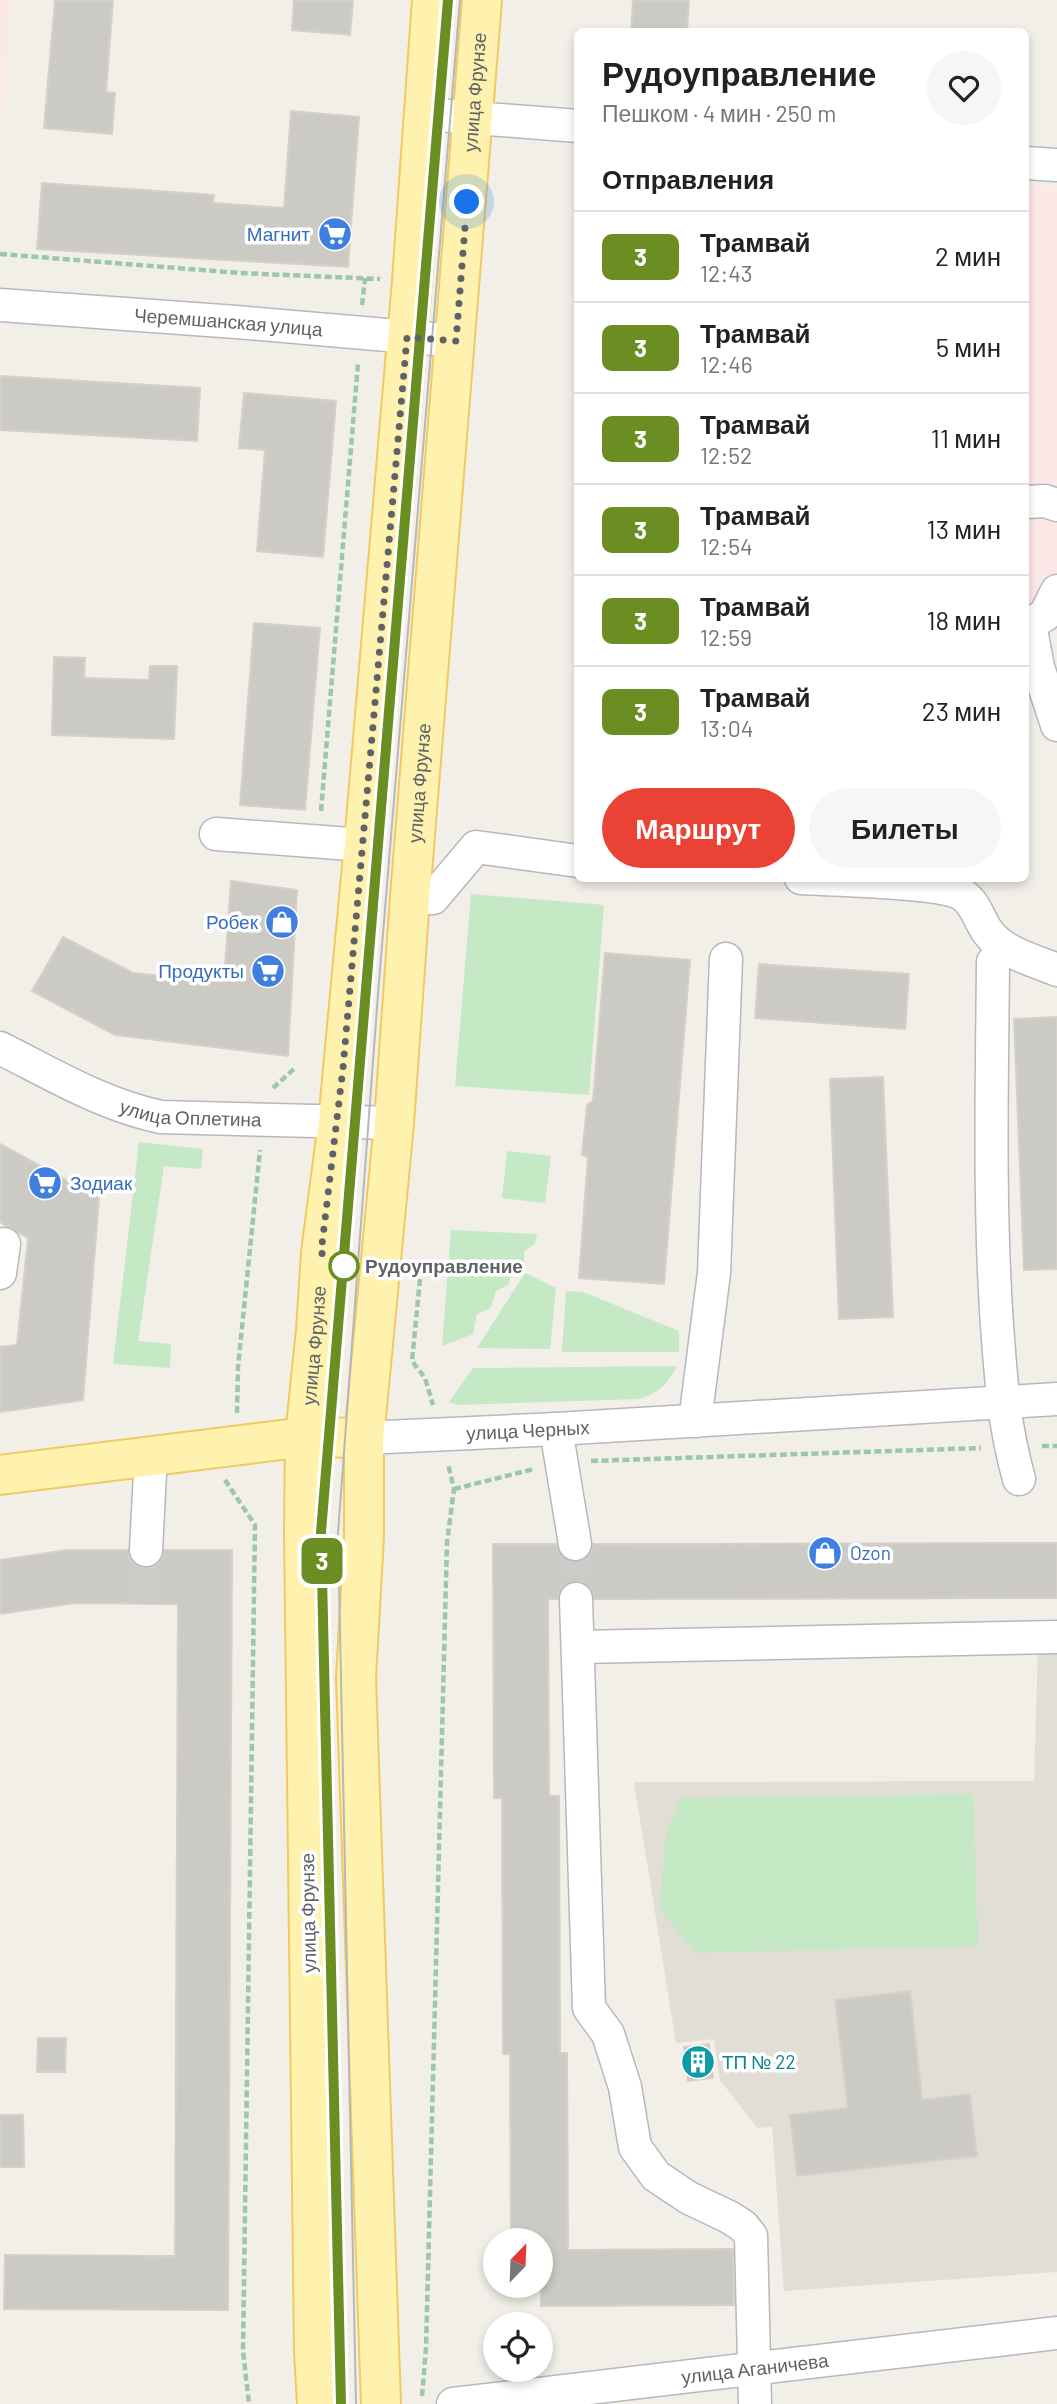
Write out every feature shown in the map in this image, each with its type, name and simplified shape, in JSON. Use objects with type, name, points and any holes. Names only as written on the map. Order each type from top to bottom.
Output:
[{"type":"main road","name":"улица Фрунзе","points":[[317,2404],[314,2350],[304,1437],[316,1330],[321,1253],[338,1123],[364,845],[412,281],[432,0]]},
{"type":"main road","name":"улица Фрунзе","points":[[381,2404],[356,1678],[364,1536],[365,1438],[394,1123],[482,0]]},
{"type":"main road","name":"улица Черных","points":[[0,1475],[150,1454],[304,1437],[365,1438]]},
{"type":"street","points":[[424,114],[574,126]]},
{"type":"street","points":[[1029,163],[1057,165]]},
{"type":"street","name":"Черемшанская улица","points":[[0,305],[456,341]]},
{"type":"street","points":[[1029,502],[1045,501],[1057,505]]},
{"type":"street","points":[[1029,623],[1045,615],[1057,591]]},
{"type":"street","points":[[1029,627],[1038,667],[1057,725]]},
{"type":"street","points":[[216,834],[364,845]]},
{"type":"street","points":[[410,897],[433,898],[477,846],[574,860]]},
{"type":"street","points":[[869,882],[937,886],[962,894],[997,943],[1057,970]]},
{"type":"street","points":[[695,1421],[714,1273],[726,959]]},
{"type":"street","points":[[993,962],[992,1241],[1002,1402],[1018,1479]]},
{"type":"street","name":"улица Оплетина","points":[[0,1048],[105,1101],[135,1112],[161,1117],[394,1123]]},
{"type":"street","name":"улица Черных","points":[[365,1438],[1057,1399]]},
{"type":"street","points":[[556,1429],[575,1544]]},
{"type":"street","points":[[146,1550],[150,1454]]},
{"type":"street","points":[[576,1599],[589,2008],[608,2034],[625,2087],[635,2147],[656,2176],[689,2198],[729,2217],[743,2226],[751,2236],[755,2404]]},
{"type":"street","points":[[579,1647],[1057,1637]]},
{"type":"street","name":"улица Аганичева","points":[[453,2404],[489,2402],[1057,2333]]},
{"type":"path","points":[[0,254],[240,273],[412,281]]},
{"type":"path","points":[[318,842],[365,278]]},
{"type":"path","points":[[249,2404],[243,2351],[254,1525],[225,1482],[237,1409],[242,1326],[267,1093],[296,1067]]},
{"type":"path","points":[[454,1489],[560,1462],[1057,1446]]},
{"type":"path","points":[[421,2404],[426,2348],[447,1542]]},
{"type":"shaded area","points":[[0,0],[10,0],[0,145]]},
{"type":"shaded area","points":[[1029,185],[1057,187],[1057,633],[1029,632]]},
{"type":"shaded area","points":[[1057,1647],[1057,2272],[784,2291],[772,2127],[757,2128],[720,2080],[714,2039],[676,2043],[634,1782],[1034,1781],[1038,1648]]},
{"type":"green space","points":[[471,894],[604,905],[589,1095],[455,1086]]},
{"type":"green space","points":[[139,1142],[203,1149],[201,1169],[164,1166],[138,1341],[171,1344],[170,1368],[113,1364]]},
{"type":"green space","points":[[507,1151],[551,1156],[545,1203],[502,1198]]},
{"type":"green space","points":[[451,1230],[537,1234],[535,1244],[524,1251],[524,1262],[513,1270],[508,1285],[496,1291],[491,1308],[477,1314],[473,1334],[442,1346]]},
{"type":"green space","points":[[525,1273],[556,1288],[550,1349],[477,1348]]},
{"type":"green space","points":[[566,1291],[583,1292],[679,1331],[679,1352],[562,1352]]},
{"type":"green space","points":[[677,1366],[662,1387],[639,1399],[457,1405],[449,1402],[473,1368]]},
{"type":"green space","points":[[973,1794],[978,1946],[695,1953],[660,1910],[666,1831],[681,1798]]},
{"type":"building","points":[[55,0],[113,0],[106,92],[115,93],[112,134],[44,128]]},
{"type":"building","points":[[294,0],[353,0],[350,35],[292,30]]},
{"type":"building","points":[[633,0],[689,0],[687,28],[631,28]]},
{"type":"building","points":[[291,111],[359,117],[348,267],[37,249],[42,183],[214,195],[213,203],[284,208]]},
{"type":"building","points":[[0,376],[200,388],[197,441],[0,430]]},
{"type":"building","points":[[244,393],[336,401],[323,557],[257,551],[265,450],[239,448]]},
{"type":"building","points":[[254,623],[320,628],[305,810],[240,805]]},
{"type":"building","points":[[54,657],[85,658],[84,678],[149,680],[150,666],[177,666],[174,739],[52,735]]},
{"type":"building","points":[[231,881],[297,890],[288,1056],[115,1035],[32,991],[63,937],[133,973],[224,982]]},
{"type":"building","points":[[605,953],[690,960],[664,1284],[579,1278],[588,1157],[582,1155],[587,1105],[593,1101]]},
{"type":"building","points":[[759,964],[909,974],[905,1029],[755,1018]]},
{"type":"building","points":[[1057,1017],[1057,1269],[1024,1270],[1014,1019]]},
{"type":"building","points":[[883,1077],[893,1317],[839,1319],[830,1079]]},
{"type":"building","points":[[0,1144],[99,1198],[83,1400],[0,1412],[0,1347],[17,1345],[28,1238],[0,1222]]},
{"type":"building","points":[[1057,1543],[1057,1598],[594,1599],[591,1589],[576,1581],[566,1584],[558,1599],[548,1599],[549,1796],[559,1796],[560,2053],[567,2053],[568,2250],[733,2249],[734,2305],[541,2306],[541,2298],[553,2298],[553,2228],[511,2228],[510,2054],[503,2054],[502,1798],[494,1798],[493,1544],[556,1544],[561,1556],[568,1561],[577,1562],[587,1558],[593,1544]]},
{"type":"building","points":[[67,1550],[128,1550],[129,1558],[135,1565],[146,1568],[161,1561],[164,1550],[232,1550],[228,2310],[4,2309],[5,2255],[175,2256],[178,1604],[75,1603],[0,1614],[0,1560]]},
{"type":"building","points":[[910,1991],[922,2100],[970,2094],[977,2156],[797,2176],[790,2115],[848,2108],[835,2000]]},
{"type":"building","points":[[38,2038],[66,2038],[65,2072],[37,2072]]},
{"type":"building","name":"ТП № 22","points":[[709,2044],[713,2078],[688,2081],[684,2047]]},
{"type":"building","points":[[0,2115],[23,2115],[24,2167],[0,2167]]},
{"type":"tunnel","points":[[575,1544],[576,1599]]},
{"type":"tunnel","points":[[146,1550],[146,1604]]},
{"type":"tram line","points":[[341,2404],[321,1532],[448,0]]},
{"type":"tram line","name":"3","points":[[341,2404],[321,1532],[448,0]]},
{"type":"tram line","points":[[356,2404],[338,1533],[378,994],[460,0]]},
{"type":"place","name":"Магнит","points":[[335,234]]},
{"type":"place","name":"Робек","points":[[282,922]]},
{"type":"place","name":"Продукты","points":[[268,971]]},
{"type":"place","name":"Зодиак","points":[[45,1183]]},
{"type":"place","name":"Рудоуправление","points":[[344,1266]]},
{"type":"place","name":"Ozon","points":[[825,1553]]},
{"type":"place","name":"ТП № 22","points":[[698,2062]]},
{"type":"route","points":[[344,1266],[321,1253],[338,1123],[407,337],[456,341],[467,202]]}]
